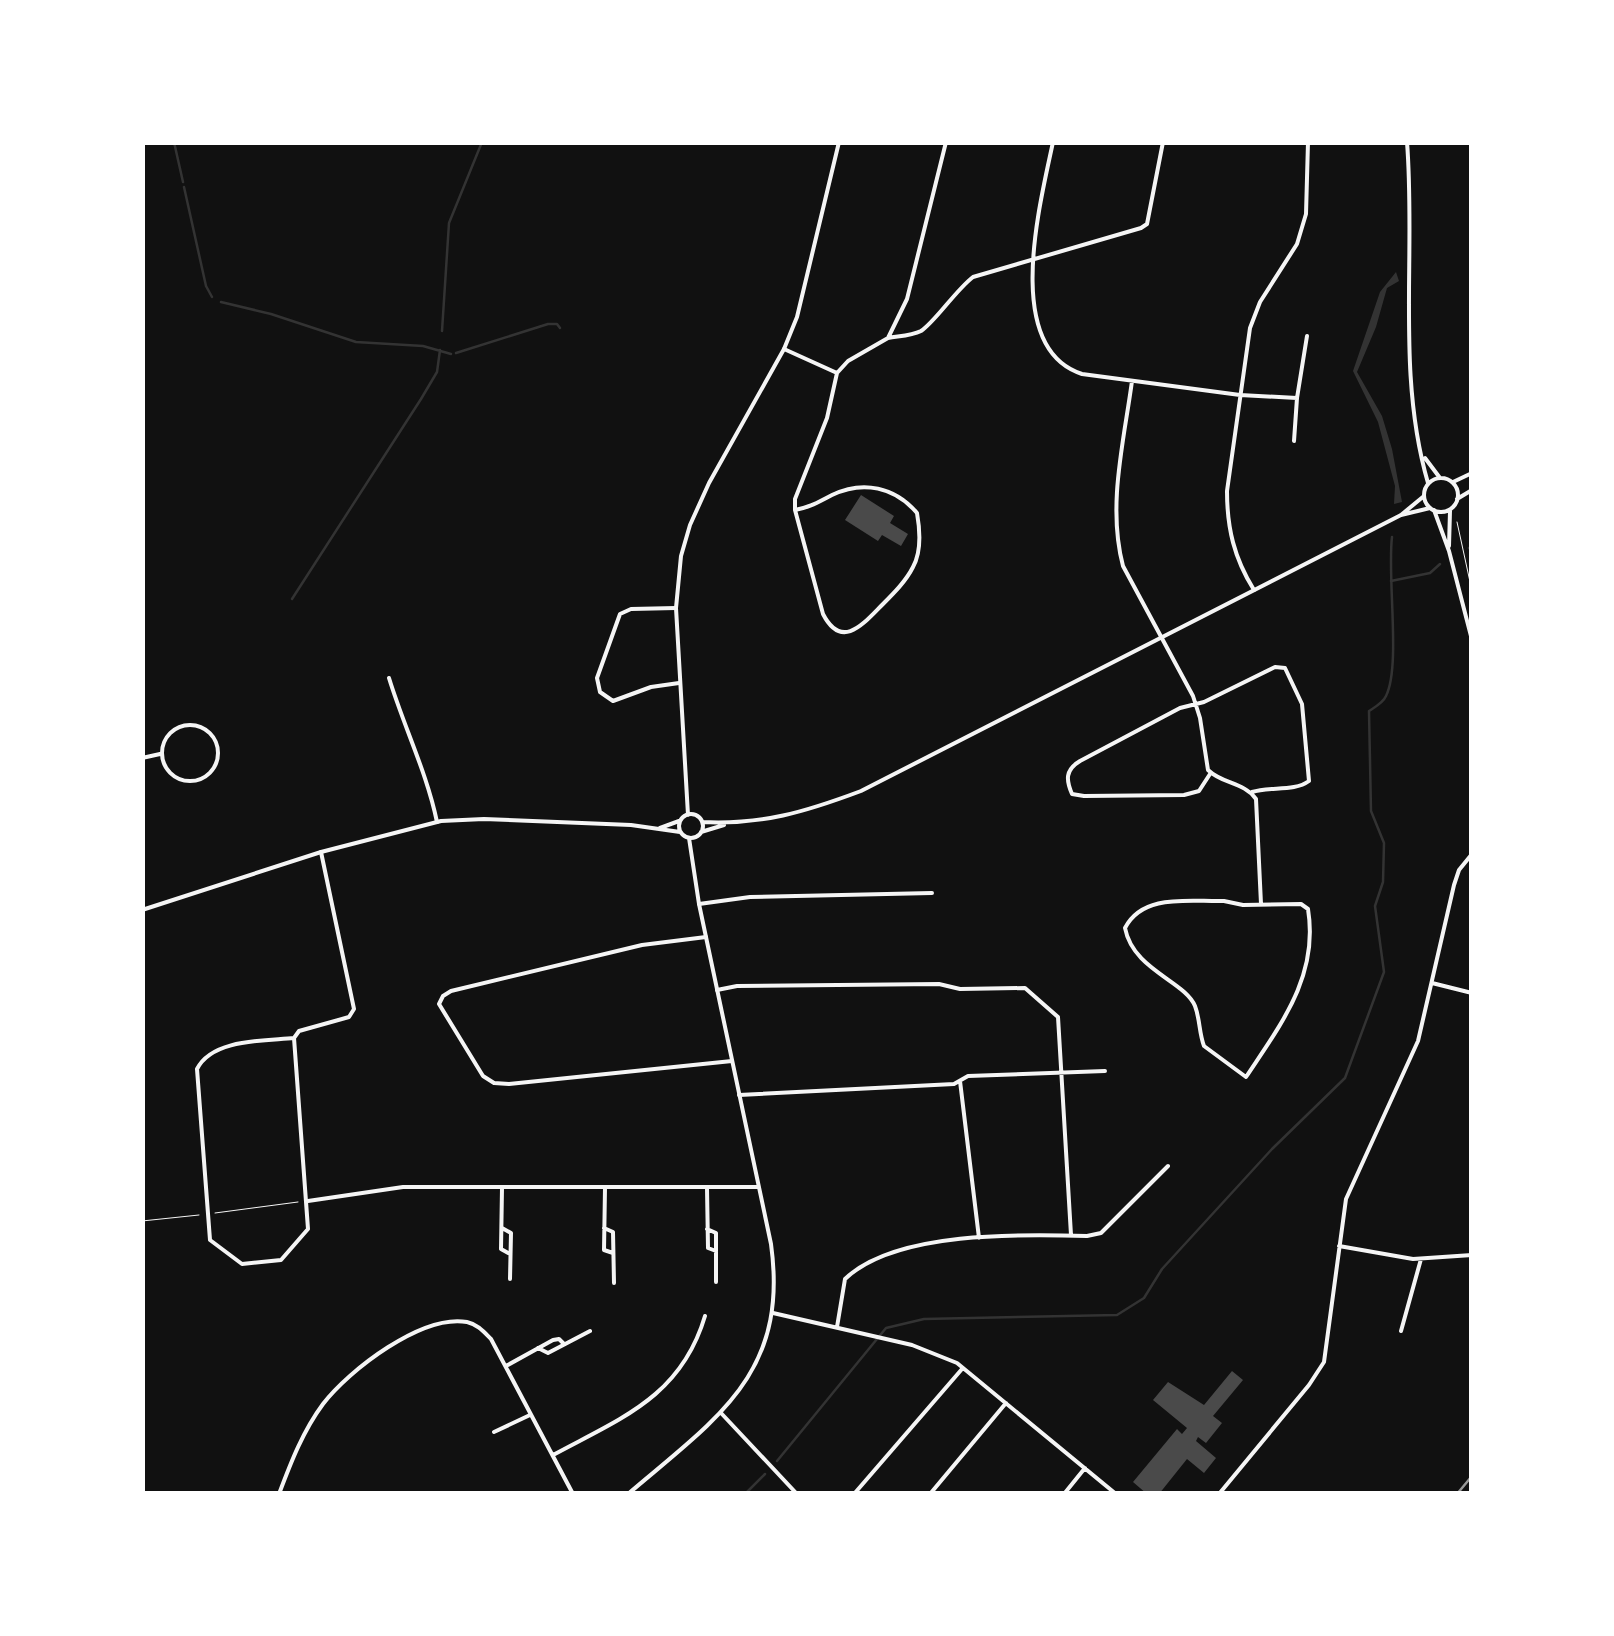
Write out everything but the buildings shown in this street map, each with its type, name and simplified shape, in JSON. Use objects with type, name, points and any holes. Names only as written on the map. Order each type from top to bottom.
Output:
[{"type":"street","points":[[688,815],[676,608],[681,556],[694,515],[784,349],[801,302],[839,142]]},
{"type":"street","points":[[888,338],[908,300],[946,142]]},
{"type":"street","points":[[1053,142],[1034,261],[1036,324],[1054,359],[1082,374],[1297,398]]},
{"type":"street","points":[[795,510],[812,507],[853,488],[873,487],[897,492],[918,513],[919,542],[914,566],[900,587],[858,628],[841,632],[828,625],[795,510],[798,486],[827,418],[838,373],[848,361],[888,338],[926,328],[973,277],[1147,224],[1162,142]]},
{"type":"street","points":[[1254,590],[1236,557],[1226,491],[1255,312],[1298,244],[1306,214],[1308,142]]},
{"type":"street","points":[[1407,142],[1408,329],[1414,410],[1424,457],[1440,478],[1452,482],[1472,473]]},
{"type":"street","points":[[1294,441],[1307,336]]},
{"type":"street","points":[[784,349],[838,373]]},
{"type":"street","points":[[1132,381],[1116,501],[1116,543],[1122,566],[1196,704],[1210,774],[1199,791],[1184,794],[1084,796],[1072,794],[1066,782],[1075,764],[1180,708],[1196,704],[1275,668],[1289,672],[1302,704],[1309,781],[1302,786],[1252,792],[1210,774]]},
{"type":"street","points":[[690,838],[724,825],[797,813],[861,790],[1401,515],[1424,496],[1428,484],[1422,464],[1424,457]]},
{"type":"street","points":[[1428,484],[1440,478]]},
{"type":"street","points":[[1452,482],[1457,499]]},
{"type":"street","points":[[1449,551],[1450,508],[1472,490]]},
{"type":"street","points":[[1424,496],[1449,551],[1472,640]]},
{"type":"street","points":[[1401,515],[1450,508]]},
{"type":"street","points":[[676,608],[630,609],[620,614],[597,678],[600,692],[613,701],[650,687],[680,682]]},
{"type":"street","points":[[389,678],[410,745],[426,777],[437,822]]},
{"type":"street","points":[[186,725],[208,730],[218,751],[214,769],[199,780],[189,781],[174,776],[160,754],[169,735],[186,725]]},
{"type":"street","points":[[142,758],[160,754]]},
{"type":"street","points":[[1252,792],[1258,806],[1261,904]]},
{"type":"street","points":[[660,828],[688,815],[724,825]]},
{"type":"street","points":[[142,910],[321,852],[437,822],[494,820],[660,828],[690,838]]},
{"type":"street","points":[[680,821],[680,832]]},
{"type":"street","points":[[701,832],[702,822]]},
{"type":"street","points":[[628,1494],[720,1412],[752,1374],[766,1343],[773,1312],[775,1270],[698,904],[690,838]]},
{"type":"street","points":[[294,1038],[253,1041],[210,1052],[198,1065],[206,1214],[212,1244],[242,1264],[286,1257],[308,1229],[294,1038],[299,1031],[349,1017],[355,1004],[321,852]]},
{"type":"street","points":[[1219,1494],[1324,1362],[1350,1188],[1418,1041],[1454,885],[1459,870],[1472,854]]},
{"type":"street","points":[[698,904],[750,897],[932,892]]},
{"type":"street","points":[[1161,902],[1261,904],[1301,904],[1308,908],[1310,934],[1292,1008],[1246,1076],[1204,1046],[1195,1004],[1144,960],[1128,939],[1125,928],[1138,910],[1161,902]]},
{"type":"street","points":[[706,936],[642,944],[451,991],[440,1000],[442,1012],[483,1076],[494,1083],[732,1062]]},
{"type":"street","points":[[1432,983],[1472,992]]},
{"type":"street","points":[[717,990],[737,986],[939,984],[960,989],[1014,986],[1034,993],[1060,1023],[1072,1235]]},
{"type":"street","points":[[739,1096],[954,1084],[968,1076],[1105,1071]]},
{"type":"street","points":[[960,1081],[979,1238]]},
{"type":"street","points":[[838,1327],[841,1290],[851,1273],[909,1246],[1101,1232],[1168,1166]]},
{"type":"street","points":[[308,1204],[403,1187],[758,1187]]},
{"type":"street","points":[[502,1188],[502,1249],[510,1254]]},
{"type":"street","points":[[605,1188],[604,1228],[614,1232],[614,1283]]},
{"type":"street","points":[[707,1188],[707,1229],[716,1233],[716,1282]]},
{"type":"street","points":[[502,1228],[511,1234],[510,1279]]},
{"type":"street","points":[[1339,1246],[1421,1259],[1472,1255]]},
{"type":"street","points":[[1401,1331],[1422,1268],[1421,1259]]},
{"type":"street","points":[[773,1312],[932,1352],[964,1367],[1116,1494]]},
{"type":"street","points":[[553,1455],[627,1416],[660,1392],[688,1358],[705,1316]]},
{"type":"street","points":[[279,1494],[296,1449],[322,1404],[339,1385],[374,1355],[434,1326],[468,1322],[491,1340],[573,1494]]},
{"type":"street","points":[[506,1366],[553,1340],[564,1344],[590,1330]]},
{"type":"street","points":[[854,1494],[964,1367]]},
{"type":"street","points":[[930,1494],[1006,1402]]},
{"type":"street","points":[[720,1412],[796,1494]]},
{"type":"street","points":[[494,1432],[531,1414]]},
{"type":"street","points":[[1064,1494],[1085,1468]]},
{"type":"path","points":[[1457,522],[1472,591]]},
{"type":"path","points":[[142,1221],[308,1204]]},
{"type":"shaded area","points":[[1396,272],[1399,281],[1387,288],[1357,372],[1382,416],[1392,449],[1402,502],[1394,504],[1395,486],[1378,422],[1353,371],[1380,292]]},
{"type":"waterway","points":[[174,142],[183,182]]},
{"type":"waterway","points":[[442,331],[449,223],[482,142]]},
{"type":"waterway","points":[[184,187],[206,286],[212,297]]},
{"type":"waterway","points":[[221,302],[356,342],[423,346],[451,354]]},
{"type":"waterway","points":[[456,353],[548,324],[560,328]]},
{"type":"waterway","points":[[292,599],[421,399],[437,372],[440,350]]},
{"type":"waterway","points":[[777,1461],[886,1328],[924,1319],[1117,1315],[1144,1298],[1162,1269],[1272,1149],[1345,1078],[1384,972],[1375,906],[1383,882],[1384,843],[1371,811],[1369,711],[1385,698],[1393,664],[1392,537]]},
{"type":"waterway","points":[[1391,581],[1430,573],[1440,564]]},
{"type":"waterway","points":[[745,1494],[765,1474]]},
{"type":"railway","points":[[1457,1494],[1472,1476]]}]
